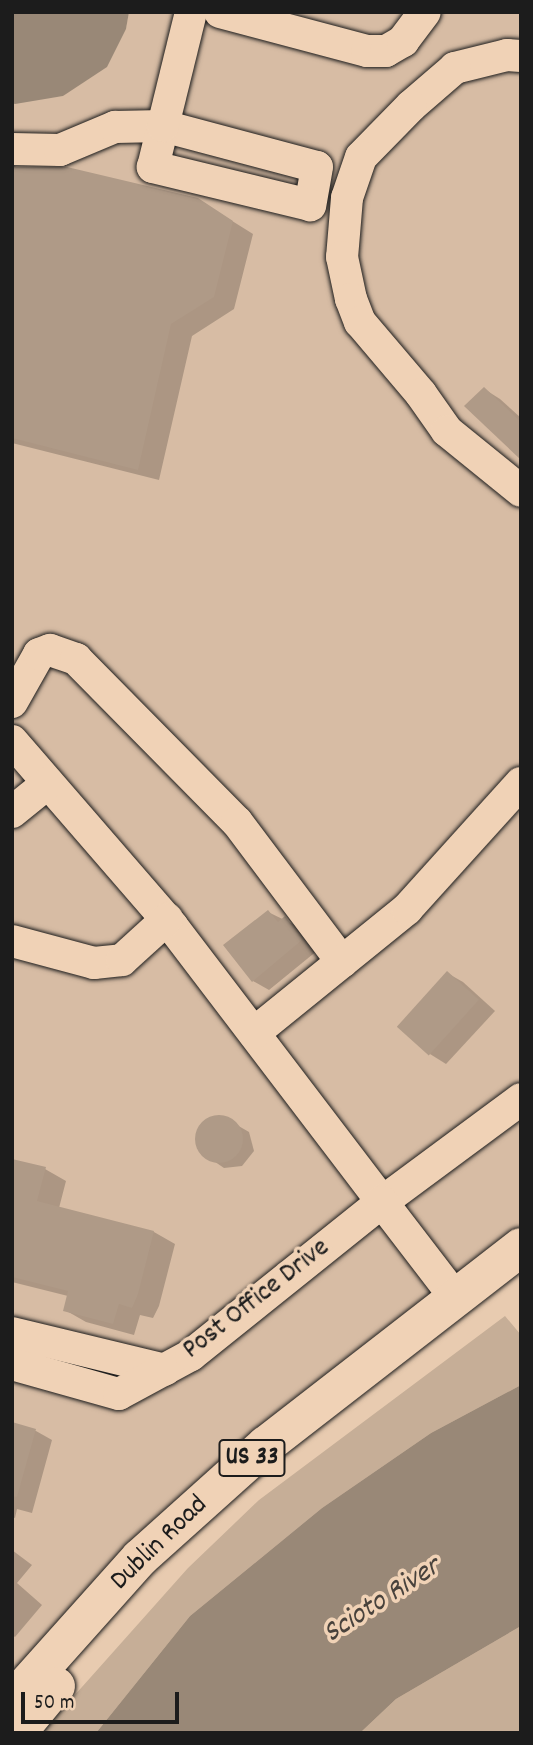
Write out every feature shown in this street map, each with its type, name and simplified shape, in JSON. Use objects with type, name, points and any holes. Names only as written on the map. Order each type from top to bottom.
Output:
[{"type":"main road","name":"Dublin Road","points":[[12,1701],[140,1558],[266,1445],[521,1247]]},
{"type":"main road","name":"Dublin Road","points":[[17,1733],[55,1687],[151,1584],[232,1505],[328,1426],[521,1277]]},
{"type":"street","points":[[191,12],[153,167],[310,205],[317,167]]},
{"type":"street","points":[[220,12],[367,51],[386,51],[403,41],[425,12]]},
{"type":"street","points":[[519,497],[447,431],[421,394],[360,322],[351,299],[342,257],[347,198],[361,157],[411,106],[455,68],[507,55],[521,56]]},
{"type":"street","points":[[12,149],[60,150],[114,127],[163,126],[317,167],[361,157]]},
{"type":"street","points":[[317,167],[347,198]]},
{"type":"street","points":[[12,702],[39,654],[50,650],[76,659],[237,822],[342,962]]},
{"type":"street","points":[[12,741],[167,919],[455,1297]]},
{"type":"street","points":[[12,812],[48,783]]},
{"type":"street","points":[[254,1033],[407,909],[521,783]]},
{"type":"street","points":[[12,942],[94,962],[122,960],[167,919]]},
{"type":"street","name":"Post Office Drive","points":[[12,1364],[119,1394],[191,1355],[382,1202],[521,1099]]},
{"type":"street","points":[[12,1334],[165,1370]]},
{"type":"shaded area","points":[[129,12],[521,12],[521,1227],[12,1676],[12,103],[63,96],[126,29]]},
{"type":"shaded area","points":[[505,1316],[521,1335],[521,1385],[431,1433],[322,1508],[190,1616],[96,1733],[41,1733],[188,1568],[259,1500]]},
{"type":"shaded area","points":[[521,1626],[521,1733],[360,1733],[396,1699]]},
{"type":"water","points":[[12,12],[129,12],[126,29],[107,67],[63,96],[15,104],[12,103]]},
{"type":"water","name":"Scioto River","points":[[521,1385],[521,1626],[396,1699],[360,1733],[96,1733],[190,1616],[322,1508],[431,1433]]},
{"type":"building","points":[[12,167],[67,167],[198,198],[233,221],[214,297],[171,324],[138,470],[12,438]]},
{"type":"building","points":[[484,387],[521,422],[521,460],[464,406]]},
{"type":"building","points":[[268,910],[278,922],[285,916],[302,940],[252,982],[223,945]]},
{"type":"building","points":[[447,971],[479,1000],[429,1056],[397,1027]]},
{"type":"building","points":[[219,1115],[236,1122],[243,1139],[236,1156],[219,1163],[202,1156],[195,1139],[202,1122]]},
{"type":"building","points":[[12,1159],[46,1167],[37,1201],[154,1231],[132,1308],[119,1304],[113,1324],[63,1311],[68,1291],[12,1277]]},
{"type":"building","points":[[12,1422],[36,1429],[17,1497],[12,1496]]}]
